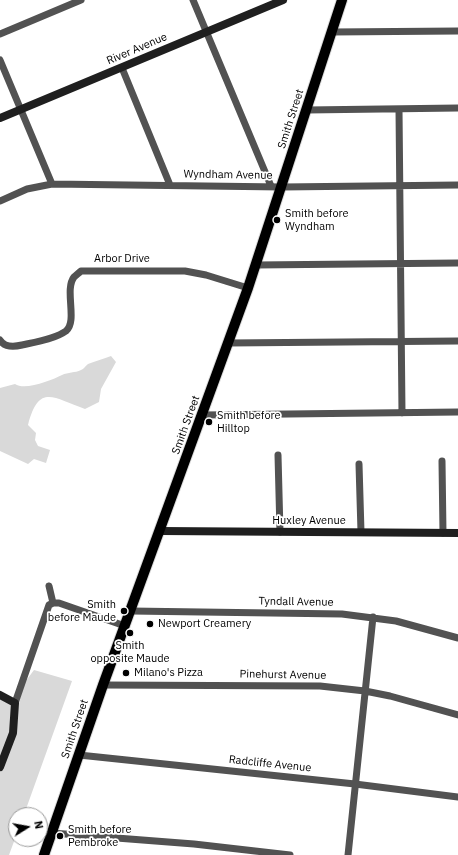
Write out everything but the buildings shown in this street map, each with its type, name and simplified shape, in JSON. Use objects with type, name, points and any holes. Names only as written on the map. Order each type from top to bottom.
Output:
[{"type":"main road","name":"Smith Street","points":[[44,855],[125,626],[229,343],[282,187],[342,0]]},
{"type":"street","points":[[0,34],[81,0]]},
{"type":"street","points":[[193,0],[271,186]]},
{"type":"street","name":"River Avenue","points":[[0,118],[283,0]]},
{"type":"street","points":[[332,32],[458,31]]},
{"type":"street","points":[[0,60],[52,184]]},
{"type":"street","points":[[122,68],[170,185]]},
{"type":"street","points":[[307,110],[458,108]]},
{"type":"street","points":[[399,109],[402,412]]},
{"type":"street","name":"Wyndham Avenue","points":[[0,201],[27,189],[52,184],[282,187],[458,185]]},
{"type":"street","points":[[256,265],[458,263]]},
{"type":"street","name":"Arbor Drive","points":[[0,340],[5,345],[15,346],[55,336],[70,327],[70,294],[73,278],[81,271],[185,271],[206,275],[248,288]]},
{"type":"street","points":[[229,343],[458,341]]},
{"type":"street","points":[[203,415],[458,412]]},
{"type":"street","points":[[278,455],[280,532]]},
{"type":"street","points":[[442,461],[443,533]]},
{"type":"street","points":[[359,464],[362,532]]},
{"type":"street","name":"Huxley Avenue","points":[[160,531],[458,533]]},
{"type":"street","points":[[49,586],[53,603]]},
{"type":"street","points":[[0,768],[13,733],[15,703],[49,605],[59,603],[125,626]]},
{"type":"street","name":"Tyndall Avenue","points":[[131,611],[306,612],[373,617],[408,624],[458,638]]},
{"type":"street","points":[[348,855],[373,617]]},
{"type":"street","name":"Pinehurst Avenue","points":[[104,685],[320,686],[365,691],[390,696],[458,716]]},
{"type":"street","points":[[0,695],[15,703]]},
{"type":"street","name":"Radcliffe Avenue","points":[[79,755],[355,784],[458,797]]},
{"type":"street","points":[[52,833],[194,844],[290,855]]},
{"type":"shaded area","points":[[111,356],[116,362],[101,389],[99,402],[85,409],[56,398],[49,397],[42,399],[37,403],[32,412],[28,425],[36,433],[35,440],[38,446],[50,450],[46,463],[34,459],[28,464],[0,451],[0,388],[15,384],[19,386],[32,386],[52,380],[64,374],[79,371],[88,364]]},
{"type":"shaded area","points":[[34,670],[72,681],[27,807],[8,807],[8,847],[12,847],[9,855],[0,855],[0,695],[11,701]]},
{"type":"place","name":"Smith before Wyndham","points":[[277,220]]},
{"type":"place","name":"Smith before Hilltop","points":[[209,422]]},
{"type":"place","name":"Smith before Maude","points":[[124,611]]},
{"type":"place","name":"Newport Creamery","points":[[150,624]]},
{"type":"place","name":"Smith opposite Maude","points":[[130,633]]},
{"type":"place","name":"Milano's Pizza","points":[[126,673]]},
{"type":"place","name":"Smith before Pembroke","points":[[60,836]]}]
